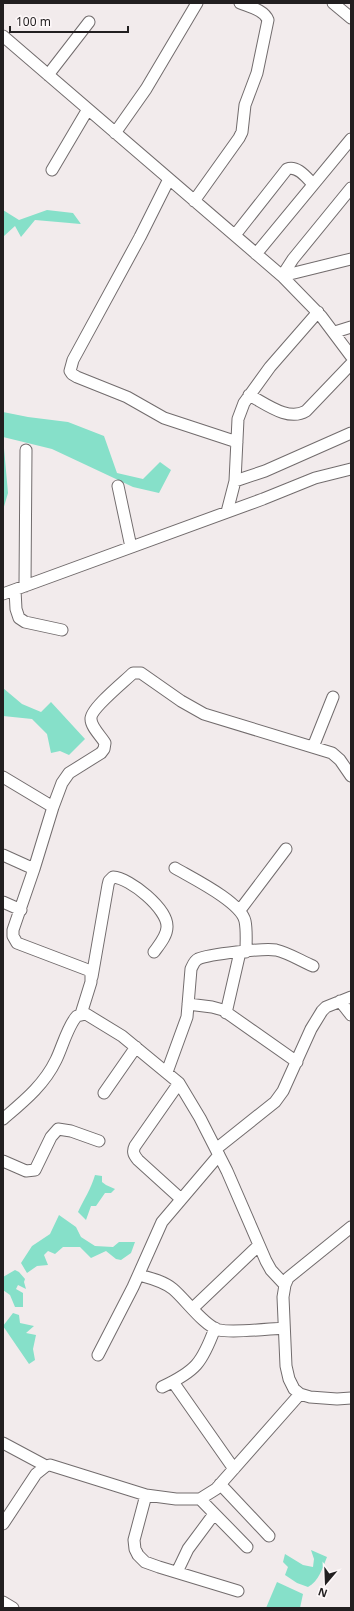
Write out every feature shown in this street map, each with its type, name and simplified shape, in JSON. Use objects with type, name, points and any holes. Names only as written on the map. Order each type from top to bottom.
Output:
[{"type":"street","points":[[115,133],[146,89],[197,3]]},
{"type":"street","points":[[194,200],[242,132],[244,110],[257,73],[268,20],[266,15],[262,12],[240,3]]},
{"type":"street","points":[[333,3],[351,18]]},
{"type":"street","points":[[48,75],[90,22]]},
{"type":"street","points":[[3,36],[282,276],[318,312],[335,332],[351,356]]},
{"type":"street","points":[[52,170],[88,109]]},
{"type":"street","points":[[256,254],[351,139]]},
{"type":"street","points":[[235,236],[286,169],[291,167],[296,168],[313,184]]},
{"type":"street","points":[[169,179],[73,360],[70,371],[77,377],[127,396],[164,418],[237,442]]},
{"type":"street","points":[[282,276],[297,253],[351,188]]},
{"type":"street","points":[[282,276],[351,258]]},
{"type":"street","points":[[227,512],[234,481],[238,419],[244,403],[270,367],[318,312]]},
{"type":"street","points":[[335,332],[351,327]]},
{"type":"street","points":[[249,395],[288,414],[300,414],[306,411],[351,364]]},
{"type":"street","points":[[234,481],[265,471],[351,433]]},
{"type":"street","points":[[26,450],[20,588],[16,609],[19,618],[26,622],[62,630]]},
{"type":"street","points":[[3,594],[291,489],[315,478],[351,469]]},
{"type":"street","points":[[118,486],[131,547]]},
{"type":"street","points":[[14,940],[13,930],[21,910],[53,806],[66,776],[102,751],[105,743],[92,723],[92,714],[98,706],[133,673],[138,672],[185,704],[204,714],[332,754],[340,760],[351,776]]},
{"type":"street","points":[[313,747],[333,697]]},
{"type":"street","points":[[340,760],[351,757]]},
{"type":"street","points":[[3,777],[53,806]]},
{"type":"street","points":[[240,910],[286,849]]},
{"type":"street","points":[[3,855],[34,869]]},
{"type":"street","points":[[175,868],[229,900],[240,910],[245,921],[243,952],[226,1013]]},
{"type":"street","points":[[81,1014],[92,977],[108,885],[109,881],[113,877],[118,877],[140,891],[164,914],[167,921],[167,932],[154,952]]},
{"type":"street","points":[[3,902],[21,910]]},
{"type":"street","points":[[3,940],[14,940],[17,943],[88,970],[92,977]]},
{"type":"street","points":[[167,1072],[187,1017],[191,969],[194,963],[198,960],[214,955],[275,950],[284,952],[313,966]]},
{"type":"street","points":[[98,1355],[139,1275],[159,1228],[218,1152],[275,1102],[283,1091],[314,1023],[322,1011],[326,1007],[351,997]]},
{"type":"street","points":[[340,1001],[351,1015]]},
{"type":"street","points":[[188,1004],[212,1006],[226,1013],[297,1062]]},
{"type":"street","points":[[3,1119],[41,1085],[57,1059],[75,1018],[81,1014],[86,1014],[136,1047],[179,1083],[218,1152],[258,1246],[271,1270],[285,1285]]},
{"type":"street","points":[[104,1093],[136,1047]]},
{"type":"street","points":[[179,1083],[133,1151],[134,1156],[181,1199]]},
{"type":"street","points":[[3,1161],[26,1171],[35,1170],[51,1137],[58,1129],[71,1130],[99,1142]]},
{"type":"street","points":[[351,1227],[324,1250],[295,1270],[288,1278],[283,1297],[286,1366],[289,1379],[294,1389],[300,1394],[310,1397],[337,1399],[351,1398]]},
{"type":"street","points":[[193,1308],[258,1246]]},
{"type":"street","points":[[139,1275],[158,1281],[172,1288],[206,1322],[216,1328],[230,1330],[284,1328]]},
{"type":"street","points":[[162,1387],[183,1378],[196,1367],[205,1354],[216,1328]]},
{"type":"street","points":[[173,1382],[234,1469]]},
{"type":"street","points":[[3,1443],[46,1466],[57,1466],[146,1495],[181,1500],[200,1499],[216,1489],[300,1394]]},
{"type":"street","points":[[3,1524],[36,1474],[46,1466]]},
{"type":"street","points":[[220,1484],[269,1536]]},
{"type":"street","points":[[146,1495],[134,1540],[138,1555],[145,1562],[238,1592]]},
{"type":"street","points":[[200,1499],[247,1547]]},
{"type":"street","points":[[177,1572],[188,1550],[214,1514]]},
{"type":"street","points":[[3,1602],[13,1608]]},
{"type":"shaded area","points":[[3,210],[19,220],[47,210],[73,213],[81,224],[35,220],[21,237],[15,226],[4,236],[3,240]]},
{"type":"shaded area","points":[[3,412],[68,422],[104,436],[117,473],[143,479],[160,462],[171,470],[159,493],[133,487],[52,449],[3,437]]},
{"type":"shaded area","points":[[3,437],[8,493],[3,510]]},
{"type":"shaded area","points":[[3,688],[22,704],[41,712],[51,702],[85,739],[69,755],[60,751],[51,753],[47,734],[32,719],[3,716]]},
{"type":"shaded area","points":[[95,1175],[102,1176],[102,1182],[115,1189],[111,1193],[105,1193],[96,1206],[91,1206],[86,1220],[78,1212]]},
{"type":"shaded area","points":[[59,1215],[76,1227],[81,1237],[95,1246],[113,1247],[119,1242],[135,1242],[131,1253],[121,1260],[116,1259],[106,1251],[91,1258],[80,1247],[63,1247],[55,1254],[48,1251],[44,1255],[48,1265],[37,1266],[27,1273],[21,1263],[32,1246],[50,1234]]},
{"type":"shaded area","points":[[15,1270],[25,1279],[24,1282],[26,1289],[18,1285],[16,1289],[23,1293],[23,1307],[15,1307],[10,1295],[3,1290],[3,1277]]},
{"type":"shaded area","points":[[13,1313],[19,1315],[20,1323],[34,1326],[26,1333],[36,1335],[33,1349],[35,1360],[29,1364],[3,1326]]},
{"type":"shaded area","points":[[311,1550],[327,1557],[318,1578],[308,1587],[297,1583],[285,1575],[288,1567],[283,1562],[285,1554],[303,1565],[313,1567],[314,1559]]},
{"type":"shaded area","points":[[277,1582],[303,1594],[300,1608],[266,1608]]}]
